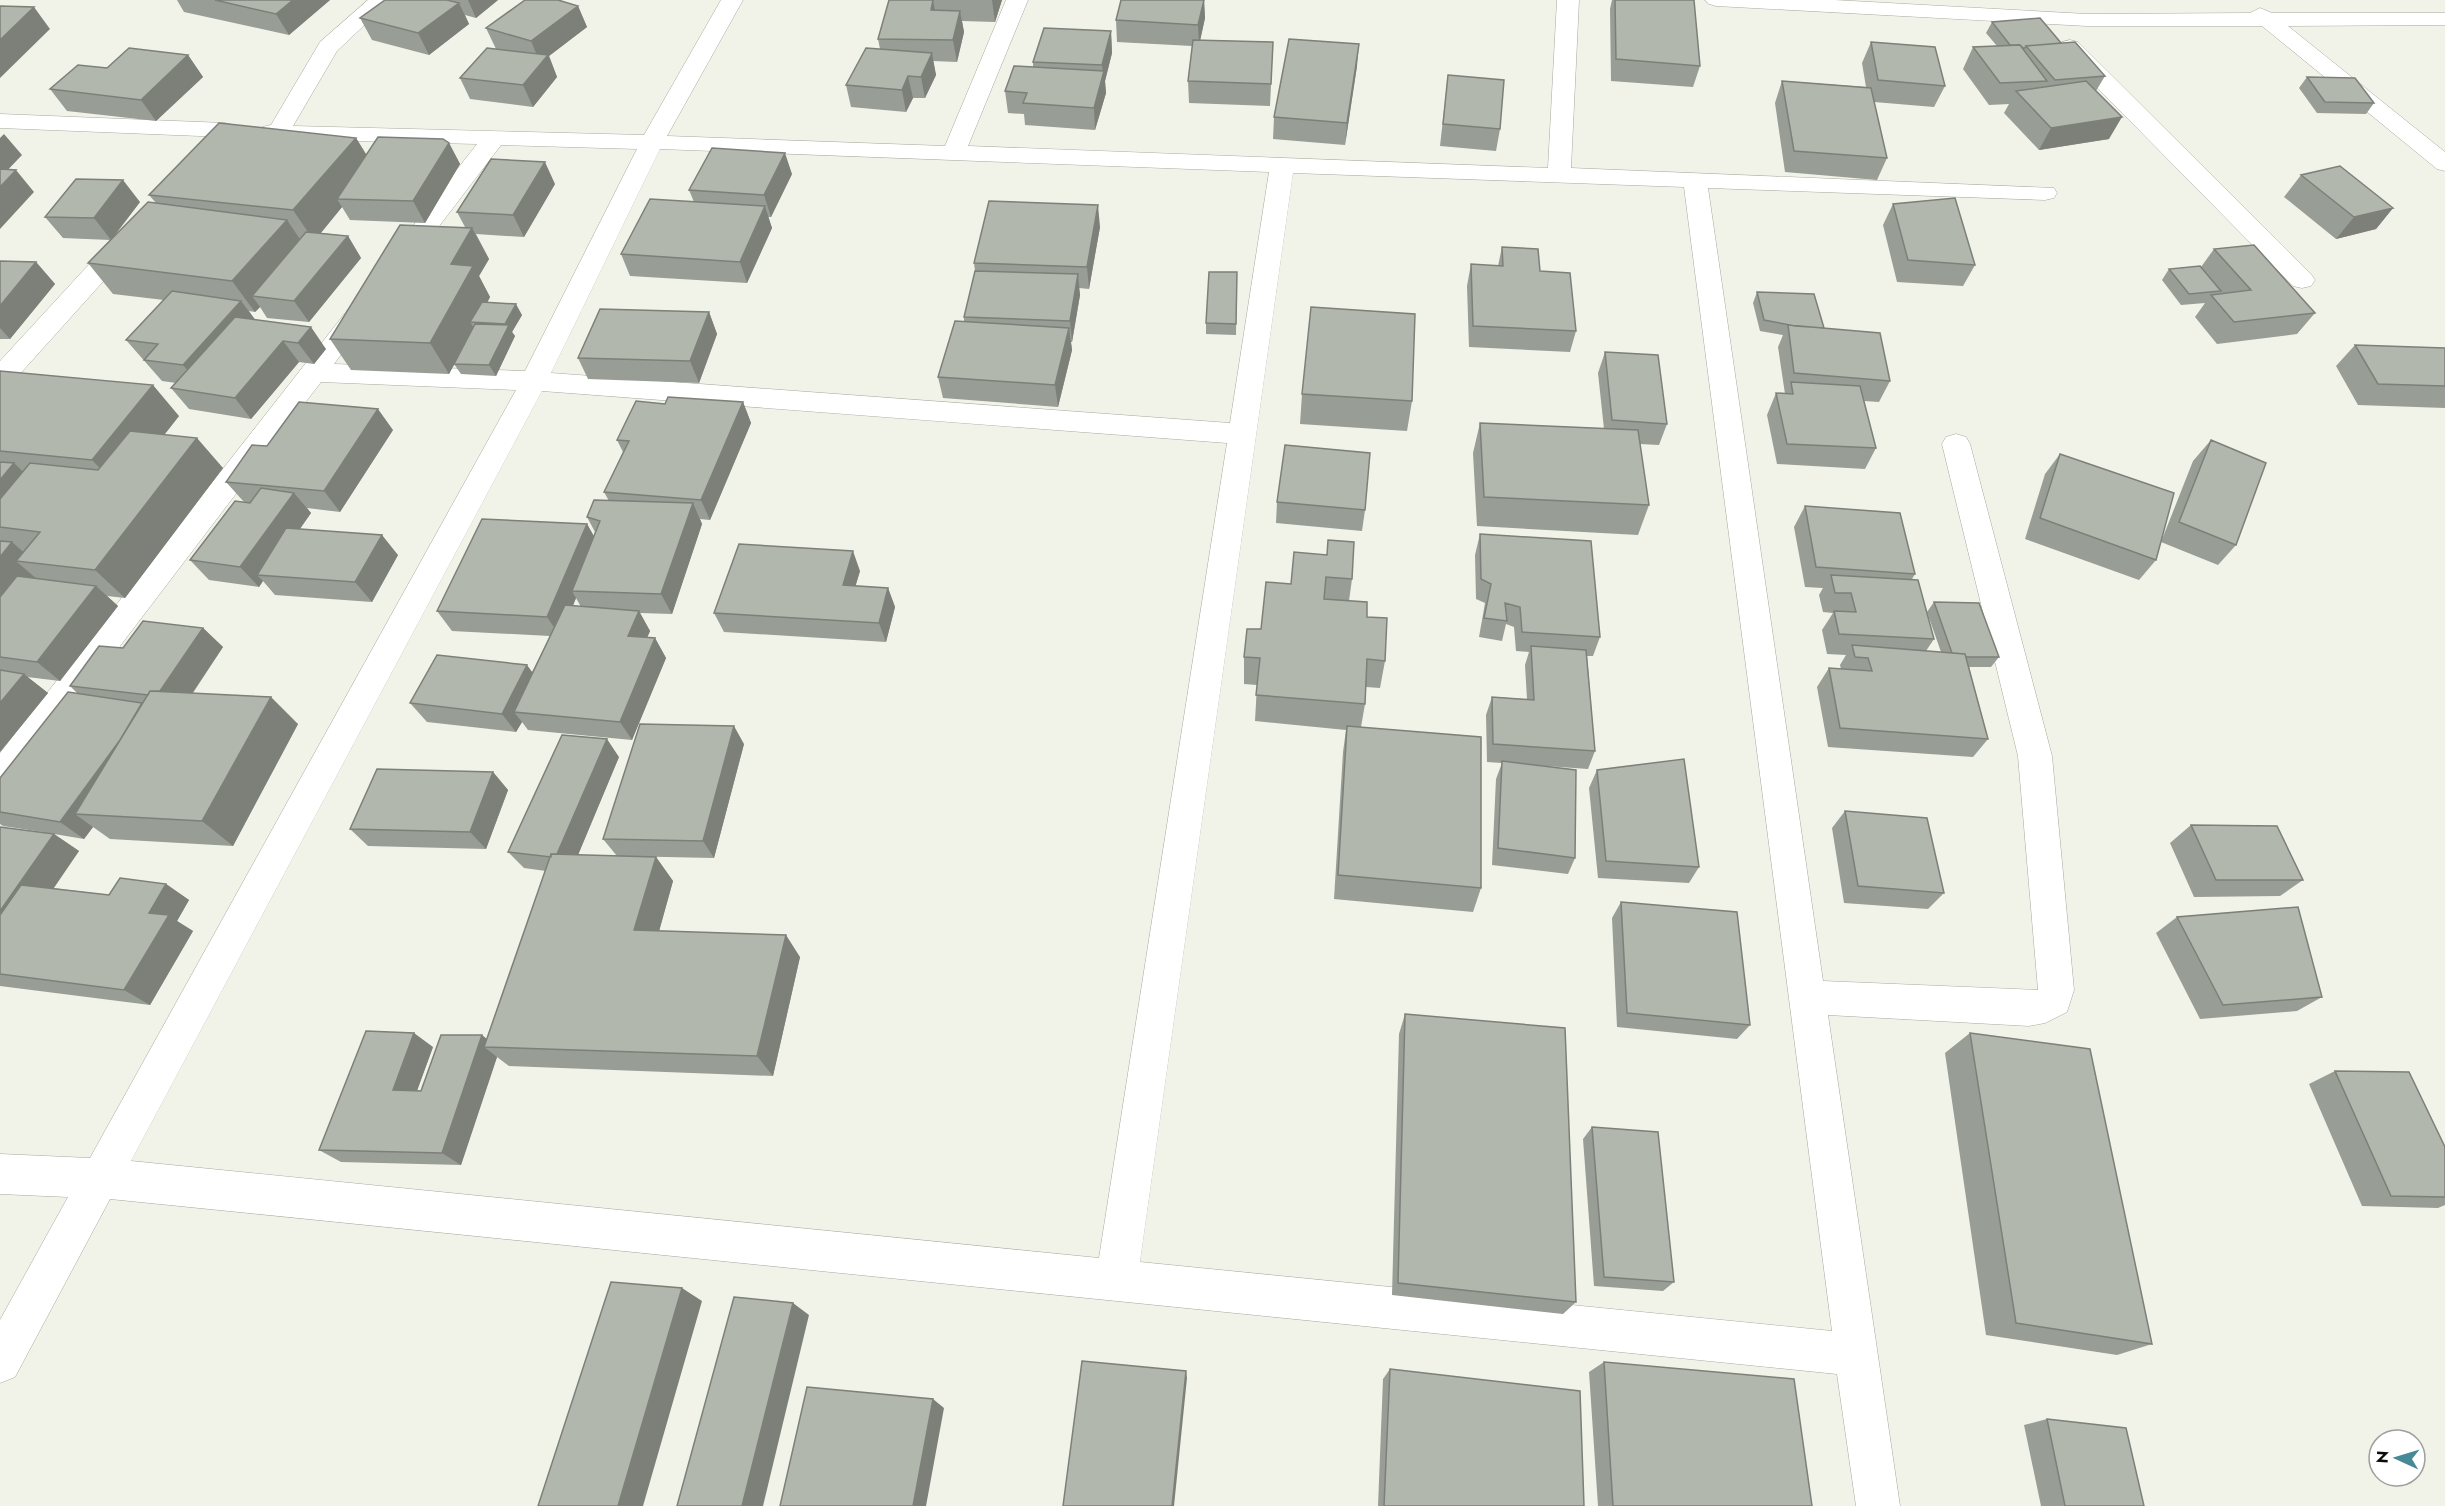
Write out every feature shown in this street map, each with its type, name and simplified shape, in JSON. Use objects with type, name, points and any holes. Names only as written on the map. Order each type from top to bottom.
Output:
[{"type":"street","points":[[278,132],[328,47],[380,0]]},
{"type":"street","points":[[0,1362],[534,381],[652,142],[732,0]]},
{"type":"street","points":[[954,152],[1017,0]]},
{"type":"street","points":[[1559,175],[1568,0]]},
{"type":"street","points":[[1716,0],[2041,18],[2445,19]]},
{"type":"street","points":[[2023,0],[2302,280]]},
{"type":"street","points":[[2245,0],[2266,20],[2445,164]]},
{"type":"street","points":[[0,121],[278,132],[954,152],[2045,193]]},
{"type":"street","points":[[209,147],[225,130]]},
{"type":"street","points":[[0,778],[495,137]]},
{"type":"street","points":[[1116,1282],[1282,165]]},
{"type":"street","points":[[1695,180],[1878,1506]]},
{"type":"street","points":[[3,371],[137,227]]},
{"type":"street","points":[[314,372],[534,381],[1241,434]]},
{"type":"street","points":[[1808,997],[2029,1009],[2045,1006],[2054,1000],[2056,990],[2035,756],[1956,444]]},
{"type":"street","points":[[0,1174],[100,1178],[1856,1355]]},
{"type":"building","points":[[215,0],[293,0],[276,14]]},
{"type":"building","points":[[385,0],[447,0],[459,3],[418,33],[360,18]]},
{"type":"building","points":[[525,0],[558,0],[578,6],[531,41],[486,28]]},
{"type":"building","points":[[889,0],[933,0],[931,10],[960,11],[953,40],[878,39]]},
{"type":"building","points":[[1121,0],[1204,0],[1198,25],[1116,20]]},
{"type":"building","points":[[1615,0],[1694,0],[1700,66],[1616,59]]},
{"type":"building","points":[[0,6],[34,7],[0,40]]},
{"type":"building","points":[[2040,18],[2061,43],[2026,46],[2025,48],[2020,45],[2010,45],[1992,22]]},
{"type":"building","points":[[1044,28],[1111,31],[1102,65],[1033,62]]},
{"type":"building","points":[[1289,39],[1359,44],[1347,123],[1274,117]]},
{"type":"building","points":[[1193,40],[1273,42],[1271,84],[1188,81]]},
{"type":"building","points":[[1871,42],[1935,47],[1945,86],[1878,80]]},
{"type":"building","points":[[2075,42],[2105,76],[2055,80],[2026,46]]},
{"type":"building","points":[[2020,45],[2047,81],[2000,83],[1973,47]]},
{"type":"building","points":[[129,48],[188,55],[141,100],[50,89],[78,65],[107,68]]},
{"type":"building","points":[[487,48],[548,55],[523,85],[460,78]]},
{"type":"building","points":[[866,48],[932,53],[921,77],[908,76],[902,90],[846,85]]},
{"type":"building","points":[[1014,66],[1104,71],[1094,108],[1023,103],[1027,93],[1005,91]]},
{"type":"building","points":[[1448,75],[1504,80],[1500,129],[1443,124]]},
{"type":"building","points":[[2307,77],[2355,78],[2374,103],[2325,102]]},
{"type":"building","points":[[1782,81],[1871,88],[1887,158],[1794,151]]},
{"type":"building","points":[[2086,81],[2122,117],[2051,128],[2016,91]]},
{"type":"building","points":[[219,123],[356,138],[293,210],[149,195]]},
{"type":"building","points":[[378,137],[443,139],[449,143],[413,201],[337,199]]},
{"type":"building","points":[[712,148],[785,153],[764,195],[689,190]]},
{"type":"building","points":[[491,159],[545,162],[513,215],[457,212]]},
{"type":"building","points":[[2340,166],[2393,208],[2354,217],[2301,175]]},
{"type":"building","points":[[0,169],[16,170],[0,187]]},
{"type":"building","points":[[76,179],[123,180],[94,218],[45,217]]},
{"type":"building","points":[[1955,198],[1975,265],[1908,260],[1893,204]]},
{"type":"building","points":[[650,199],[765,206],[740,262],[621,254]]},
{"type":"building","points":[[989,201],[1098,205],[1087,267],[974,263]]},
{"type":"building","points":[[148,202],[287,220],[232,281],[88,263]]},
{"type":"building","points":[[400,225],[472,228],[451,264],[473,266],[430,343],[330,339]]},
{"type":"building","points":[[306,232],[348,236],[294,301],[252,296]]},
{"type":"building","points":[[2254,245],[2315,313],[2234,322],[2211,295],[2251,290],[2214,249]]},
{"type":"building","points":[[1502,247],[1538,249],[1540,271],[1570,273],[1576,331],[1473,326],[1471,264],[1503,266]]},
{"type":"building","points":[[0,261],[36,262],[0,306]]},
{"type":"building","points":[[2200,266],[2221,291],[2189,294],[2169,269]]},
{"type":"building","points":[[975,271],[1078,274],[1070,321],[964,317]]},
{"type":"building","points":[[1209,272],[1237,272],[1236,324],[1206,323]]},
{"type":"building","points":[[172,291],[241,301],[183,365],[144,360],[158,344],[126,340]]},
{"type":"building","points":[[1757,292],[1814,294],[1824,328],[1795,326],[1764,320]]},
{"type":"building","points":[[482,302],[516,304],[505,324],[470,322]]},
{"type":"building","points":[[1311,307],[1415,314],[1412,401],[1302,394]]},
{"type":"building","points":[[600,309],[709,312],[690,361],[578,358]]},
{"type":"building","points":[[235,317],[311,327],[298,343],[283,341],[235,398],[171,388]]},
{"type":"building","points":[[955,321],[1069,328],[1055,385],[938,377]]},
{"type":"building","points":[[475,324],[509,325],[489,365],[454,364]]},
{"type":"building","points":[[1788,325],[1880,333],[1890,381],[1794,373]]},
{"type":"building","points":[[2355,345],[2445,348],[2445,386],[2378,384]]},
{"type":"building","points":[[1605,352],[1658,355],[1667,424],[1612,420]]},
{"type":"building","points":[[0,371],[153,385],[92,460],[0,451]]},
{"type":"building","points":[[1791,382],[1860,386],[1876,448],[1787,444],[1776,393],[1793,394]]},
{"type":"building","points":[[668,397],[743,402],[701,500],[604,492],[629,441],[617,440],[636,401],[665,404]]},
{"type":"building","points":[[299,402],[378,409],[324,491],[226,482],[252,445],[267,446]]},
{"type":"building","points":[[1480,423],[1638,430],[1649,505],[1484,497]]},
{"type":"building","points":[[130,431],[197,438],[95,570],[16,561],[40,532],[0,527],[0,499],[30,463],[98,470]]},
{"type":"building","points":[[2211,440],[2266,463],[2236,545],[2179,522]]},
{"type":"building","points":[[1285,445],[1370,453],[1365,510],[1277,502]]},
{"type":"building","points":[[2060,454],[2174,493],[2156,560],[2040,518]]},
{"type":"building","points":[[0,462],[14,463],[0,480]]},
{"type":"building","points":[[261,488],[294,493],[240,567],[190,560],[235,501],[250,503]]},
{"type":"building","points":[[594,500],[693,503],[661,594],[572,591],[600,521],[587,517]]},
{"type":"building","points":[[1805,506],[1900,513],[1915,574],[1816,567]]},
{"type":"building","points":[[482,519],[587,524],[547,617],[437,611]]},
{"type":"building","points":[[286,528],[382,535],[355,582],[257,575]]},
{"type":"building","points":[[1480,534],[1591,541],[1600,637],[1522,632],[1520,607],[1505,603],[1507,621],[1484,618],[1491,584],[1481,579]]},
{"type":"building","points":[[1328,540],[1354,542],[1352,579],[1326,577],[1324,599],[1367,602],[1367,617],[1387,618],[1385,661],[1367,659],[1365,704],[1256,695],[1260,658],[1244,657],[1247,629],[1261,629],[1266,582],[1291,584],[1294,552],[1327,555]]},
{"type":"building","points":[[0,541],[12,542],[0,557]]},
{"type":"building","points":[[739,544],[853,551],[843,585],[888,588],[879,623],[714,613]]},
{"type":"building","points":[[1831,575],[1918,580],[1934,639],[1839,634],[1834,611],[1856,612],[1851,593],[1835,593]]},
{"type":"building","points":[[17,576],[96,586],[37,662],[0,657],[0,597]]},
{"type":"building","points":[[1934,602],[1979,603],[1999,657],[1966,657],[1965,654],[1952,653]]},
{"type":"building","points":[[565,605],[639,611],[628,636],[655,638],[620,722],[514,712]]},
{"type":"building","points":[[143,621],[203,628],[160,691],[150,691],[148,695],[70,686],[99,646],[123,648]]},
{"type":"building","points":[[1852,645],[1965,654],[1988,739],[1840,728],[1829,668],[1872,671],[1868,658],[1855,657]]},
{"type":"building","points":[[1531,646],[1586,650],[1595,751],[1493,744],[1492,697],[1534,700]]},
{"type":"building","points":[[437,655],[527,665],[502,714],[410,703]]},
{"type":"building","points":[[0,670],[24,674],[0,703]]},
{"type":"building","points":[[150,691],[271,697],[202,821],[75,814]]},
{"type":"building","points":[[68,692],[142,703],[120,740],[60,822],[0,812],[0,778]]},
{"type":"building","points":[[640,724],[734,726],[703,841],[603,839]]},
{"type":"building","points":[[1347,726],[1481,737],[1481,888],[1338,875]]},
{"type":"building","points":[[562,735],[607,739],[557,854],[551,854],[551,857],[508,852]]},
{"type":"building","points":[[1684,759],[1699,867],[1606,861],[1597,770]]},
{"type":"building","points":[[1502,761],[1576,770],[1575,858],[1498,848]]},
{"type":"building","points":[[377,769],[493,772],[470,832],[350,829]]},
{"type":"building","points":[[1845,811],[1927,818],[1944,893],[1858,886]]},
{"type":"building","points":[[2191,825],[2277,826],[2303,880],[2216,880]]},
{"type":"building","points":[[0,827],[54,834],[0,911]]},
{"type":"building","points":[[551,854],[656,857],[634,930],[786,935],[757,1056],[484,1047]]},
{"type":"building","points":[[120,878],[166,884],[149,913],[169,915],[124,990],[0,974],[0,915],[21,885],[109,895]]},
{"type":"building","points":[[1621,902],[1737,912],[1750,1025],[1627,1013]]},
{"type":"building","points":[[2298,907],[2322,997],[2223,1005],[2177,917]]},
{"type":"building","points":[[1405,1014],[1565,1028],[1576,1302],[1398,1283]]},
{"type":"building","points":[[366,1031],[414,1033],[393,1090],[421,1091],[441,1035],[482,1035],[442,1153],[319,1150]]},
{"type":"building","points":[[1970,1033],[2090,1049],[2152,1344],[2016,1323]]},
{"type":"building","points":[[2335,1071],[2409,1072],[2445,1147],[2445,1197],[2391,1196]]},
{"type":"building","points":[[1592,1127],[1658,1132],[1674,1282],[1604,1277]]},
{"type":"building","points":[[611,1282],[682,1288],[618,1506],[538,1506]]},
{"type":"building","points":[[734,1297],[793,1303],[742,1506],[677,1506]]},
{"type":"building","points":[[1082,1361],[1186,1371],[1172,1506],[1063,1506]]},
{"type":"building","points":[[1604,1362],[1794,1379],[1812,1506],[1613,1506]]},
{"type":"building","points":[[1390,1369],[1580,1391],[1584,1506],[1384,1506]]},
{"type":"building","points":[[807,1387],[933,1399],[913,1506],[780,1506]]},
{"type":"building","points":[[2047,1419],[2126,1428],[2144,1506],[2065,1506]]}]
